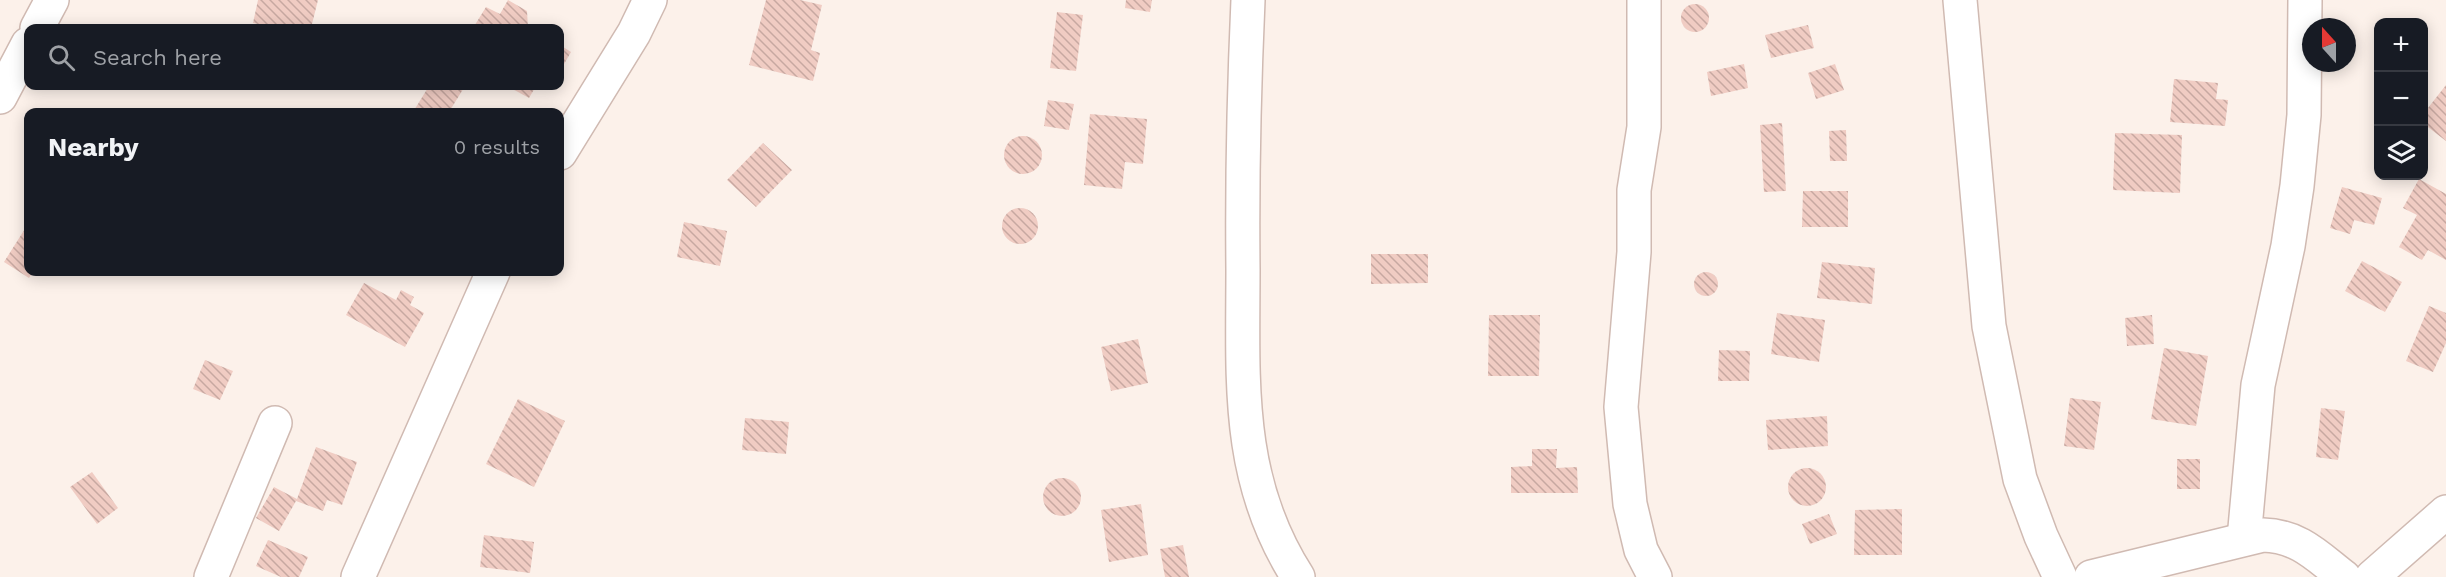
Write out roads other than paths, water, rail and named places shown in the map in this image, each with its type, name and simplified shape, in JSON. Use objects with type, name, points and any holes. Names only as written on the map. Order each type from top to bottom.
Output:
[{"type":"street","points":[[564,147],[634,33],[650,0]]},
{"type":"street","points":[[1248,0],[1242,132],[1244,416],[1255,480],[1281,550],[1298,577]]},
{"type":"street","points":[[1644,0],[1644,127],[1634,190],[1634,252],[1621,407],[1630,504],[1641,550],[1655,577]]},
{"type":"street","points":[[1960,0],[1989,326],[2020,479],[2041,536],[2060,577]]},
{"type":"street","points":[[2244,539],[2258,385],[2288,246],[2298,174],[2304,115],[2305,0]]},
{"type":"street","points":[[0,97],[24,52]]},
{"type":"street","points":[[358,577],[491,276]]},
{"type":"street","points":[[211,577],[275,423]]},
{"type":"street","points":[[2372,577],[2446,512]]},
{"type":"street","points":[[2091,577],[2263,535],[2284,536],[2303,545],[2344,577]]}]
